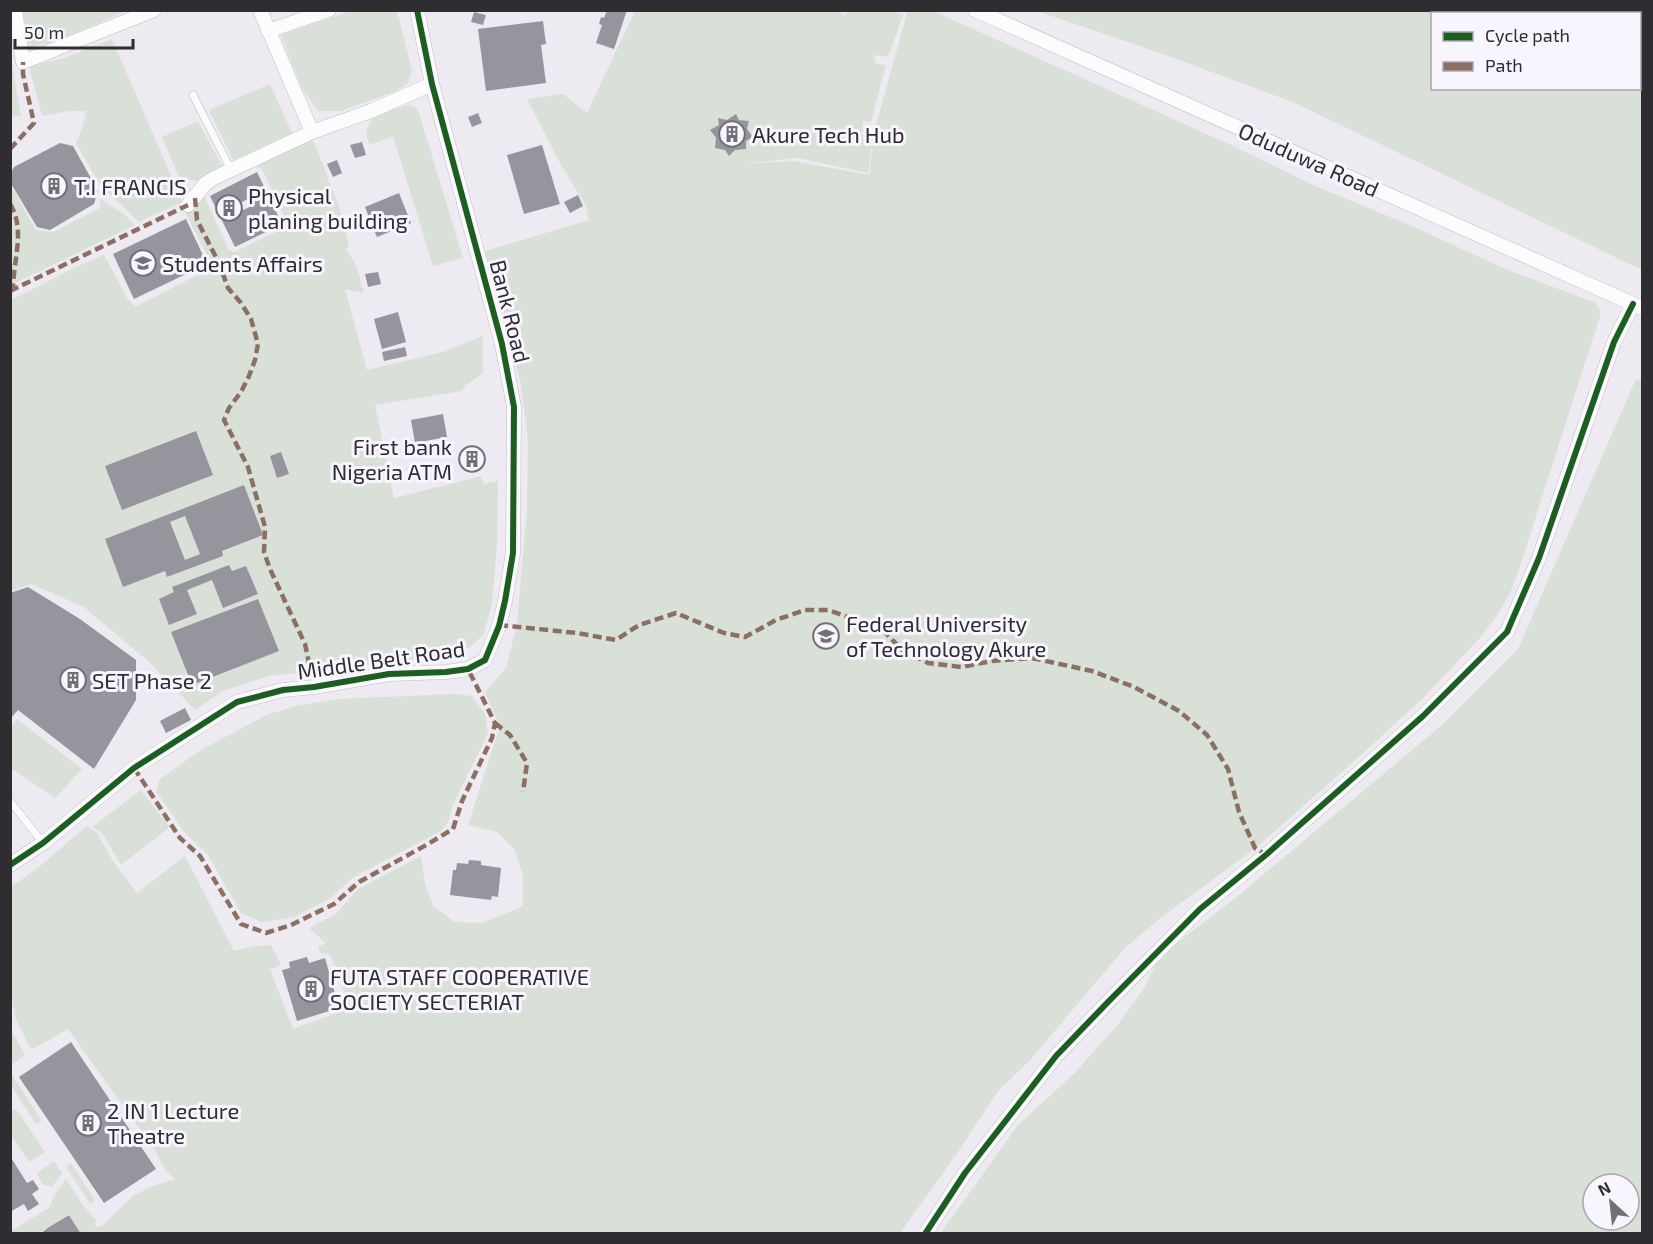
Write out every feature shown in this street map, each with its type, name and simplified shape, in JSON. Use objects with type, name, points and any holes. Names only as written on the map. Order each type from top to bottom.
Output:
[{"type":"street","points":[[15,10],[23,62],[154,10]]},
{"type":"street","points":[[260,10],[312,132]]},
{"type":"street","points":[[268,31],[329,10]]},
{"type":"street","name":"Bank Road","points":[[417,10],[432,84],[502,344],[513,407],[513,553],[506,601],[498,626]]},
{"type":"street","name":"Oduduwa Road","points":[[975,10],[1638,306]]},
{"type":"street","points":[[188,205],[205,184],[231,170],[312,132],[371,111],[432,84]]},
{"type":"street","points":[[925,1233],[965,1173],[1056,1056],[1200,909],[1268,854],[1423,716],[1507,632],[1543,548],[1614,342],[1638,306]]},
{"type":"street","name":"Middle Belt Road","points":[[10,866],[44,843],[134,768],[237,702],[283,690],[389,674],[468,669],[485,660],[498,626]]},
{"type":"lane","points":[[193,95],[231,170]]},
{"type":"lane","points":[[10,801],[44,843]]},
{"type":"shaded area","points":[[23,10],[126,11],[54,42],[30,47]]},
{"type":"shaded area","points":[[837,10],[845,16],[847,11],[891,10],[903,15],[888,57],[874,55],[876,64],[886,65],[871,122],[863,121],[862,134],[872,141],[868,173],[798,158],[741,164],[794,161],[869,175],[875,129],[907,13],[909,11],[933,11],[1231,145],[1315,186],[1412,226],[1503,268],[1596,303],[1601,313],[1521,563],[1511,591],[1498,614],[1479,639],[1421,700],[1352,763],[1257,847],[1159,919],[1125,948],[1030,1060],[998,1091],[900,1233],[81,1234],[69,1214],[39,1233],[11,1233],[49,1208],[55,1194],[66,1179],[82,1204],[96,1220],[97,1227],[102,1226],[133,1196],[150,1187],[175,1179],[165,1169],[154,1149],[68,1029],[33,1049],[16,1020],[11,1003],[11,887],[39,867],[87,826],[97,833],[113,861],[137,893],[185,856],[234,951],[271,945],[281,965],[270,969],[293,1029],[350,1008],[330,954],[320,953],[318,947],[326,943],[309,928],[336,914],[358,889],[421,856],[425,884],[433,906],[455,922],[482,923],[523,906],[523,876],[515,850],[497,832],[468,825],[500,726],[485,692],[506,668],[517,624],[527,509],[528,440],[521,385],[485,251],[589,220],[586,206],[560,163],[527,99],[563,94],[587,113],[635,11]]},
{"type":"shaded area","points":[[351,11],[397,11],[412,71],[408,83],[396,91],[341,111],[318,111],[302,88],[281,35]]},
{"type":"shaded area","points":[[1037,11],[1642,11],[1642,270],[1295,103],[1166,55]]},
{"type":"shaded area","points":[[112,39],[182,202],[139,222],[111,195],[104,192],[76,143],[86,111],[69,111],[42,116],[29,66],[64,58]]},
{"type":"shaded area","points":[[11,59],[21,116],[11,115]]},
{"type":"shaded area","points":[[270,84],[292,133],[233,160],[209,110]]},
{"type":"shaded area","points":[[410,105],[415,107],[419,113],[463,258],[433,266],[393,136],[369,145],[366,132],[373,117],[391,109]]},
{"type":"shaded area","points":[[198,121],[222,166],[197,181],[180,179],[162,137]]},
{"type":"shaded area","points":[[310,140],[314,142],[341,212],[349,246],[346,249],[356,265],[364,293],[345,289],[367,370],[446,351],[483,336],[483,373],[465,386],[462,391],[375,405],[394,498],[481,476],[484,484],[498,481],[497,544],[492,603],[484,634],[470,647],[449,656],[269,676],[223,691],[195,710],[150,663],[84,607],[31,584],[11,591],[10,300],[104,255],[127,298],[135,307],[213,267],[184,210],[204,196],[229,250],[234,252],[289,226],[262,169],[254,165]]},
{"type":"shaded area","points":[[11,186],[36,230],[53,232],[100,208],[100,199],[124,214],[135,225],[11,285]]},
{"type":"shaded area","points":[[1642,379],[1642,1233],[940,1234],[1018,1125],[1075,1073],[1119,1023],[1145,987],[1159,957],[1234,899],[1442,725],[1518,649],[1635,381]]},
{"type":"shaded area","points":[[455,694],[472,696],[485,714],[488,733],[452,807],[448,822],[441,831],[352,878],[331,898],[294,917],[262,922],[241,913],[208,855],[185,833],[156,791],[160,779],[201,750],[266,715],[296,706],[337,699]]},
{"type":"shaded area","points":[[17,719],[82,769],[55,798],[11,768],[11,726]]},
{"type":"shaded area","points":[[141,790],[170,827],[121,865],[102,833],[92,827]]},
{"type":"shaded area","points":[[10,1028],[25,1055],[11,1065],[10,1065]]},
{"type":"shaded area","points":[[11,1073],[42,1121],[36,1124],[11,1085]]},
{"type":"shaded area","points":[[16,1109],[45,1152],[29,1162],[11,1135],[11,1112]]},
{"type":"shaded area","points":[[54,1161],[62,1173],[52,1187],[42,1184],[37,1173]]},
{"type":"shaded area","points":[[71,1163],[95,1200],[90,1204],[66,1167]]},
{"type":"building","points":[[607,10],[627,10],[614,49],[596,43],[602,25],[599,24],[601,17],[604,18]]},
{"type":"building","points":[[474,12],[486,15],[483,25],[471,22]]},
{"type":"building","points":[[543,21],[546,44],[541,45],[546,83],[486,91],[478,29]]},
{"type":"building","points":[[478,113],[482,123],[472,127],[468,117]]},
{"type":"building","name":"Akure Tech Hub","points":[[736,114],[739,120],[749,121],[747,129],[753,137],[746,141],[746,149],[735,150],[729,156],[725,150],[715,148],[716,138],[710,130],[719,125],[718,118],[727,120]]},
{"type":"building","points":[[362,142],[366,155],[355,158],[350,145]]},
{"type":"building","name":"T.I FRANCIS","points":[[60,143],[73,146],[98,191],[94,204],[50,230],[37,227],[10,182],[10,175],[14,167]]},
{"type":"building","points":[[542,145],[560,204],[524,214],[507,155]]},
{"type":"building","points":[[337,160],[342,173],[333,177],[327,164]]},
{"type":"building","name":"Physical planing building","points":[[257,172],[282,224],[235,247],[210,196]],"holes":[[[250,198],[254,205],[243,210],[240,203]]]},
{"type":"building","points":[[399,193],[411,223],[377,237],[365,207]]},
{"type":"building","points":[[578,195],[583,206],[570,213],[564,202]]},
{"type":"building","points":[[186,219],[207,264],[134,299],[113,254]]},
{"type":"building","points":[[378,272],[381,284],[368,287],[365,274]]},
{"type":"building","points":[[398,312],[406,342],[382,349],[374,319]]},
{"type":"building","points":[[405,347],[407,356],[384,361],[382,352]]},
{"type":"building","points":[[443,414],[447,437],[415,443],[411,420]]},
{"type":"building","points":[[196,431],[213,475],[122,510],[105,466]]},
{"type":"building","name":"First bank Nigeria ATM","points":[[475,448],[475,451],[480,450],[481,457],[477,458],[479,469],[470,471],[465,450]]},
{"type":"building","points":[[281,452],[289,474],[277,478],[270,456]]},
{"type":"building","points":[[244,485],[263,535],[222,551],[223,556],[167,577],[165,571],[123,587],[105,539]],"holes":[[[185,516],[200,554],[185,560],[170,522]]]},
{"type":"building","points":[[229,565],[232,571],[246,566],[258,594],[223,608],[212,580],[187,590],[197,614],[169,625],[159,599],[174,592],[172,587]]},
{"type":"building","name":"SET Phase 2","points":[[28,587],[80,619],[136,660],[136,700],[94,769],[18,710],[10,719],[10,593]]},
{"type":"building","points":[[258,599],[279,651],[192,685],[171,632]]},
{"type":"building","points":[[185,708],[191,720],[166,733],[160,721]]},
{"type":"building","points":[[469,860],[481,861],[481,865],[501,868],[498,897],[492,896],[491,900],[450,895],[453,870],[456,870],[457,863],[468,864]]},
{"type":"building","name":"FUTA STAFF COOPERATIVE SOCIETY SECTERIAT","points":[[307,957],[309,963],[325,958],[339,1008],[297,1021],[282,970],[290,968],[289,962]]},
{"type":"building","name":"2 IN 1 Lecture Theatre","points":[[71,1042],[156,1169],[104,1203],[19,1077]]},
{"type":"building","points":[[10,1156],[27,1183],[33,1180],[39,1189],[32,1194],[39,1204],[28,1211],[24,1204],[10,1212]]},
{"type":"building","points":[[69,1215],[81,1234],[40,1234],[49,1227]]},
{"type":"marked path","points":[[10,149],[34,123],[23,74],[23,62]]},
{"type":"marked path","points":[[195,198],[197,220],[219,263],[228,288],[251,319],[258,344],[249,376],[224,420],[248,467],[265,527],[264,552],[305,644],[314,687]]},
{"type":"marked path","points":[[10,204],[15,214],[18,234],[13,289]]},
{"type":"marked path","points":[[10,291],[188,205]]},
{"type":"marked path","points":[[499,625],[577,633],[616,640],[639,625],[676,613],[724,633],[745,637],[776,620],[805,610],[828,610],[882,629],[902,650],[928,663],[961,667],[992,661],[1032,658],[1092,671],[1134,687],[1179,711],[1207,735],[1228,769],[1239,812],[1255,848],[1266,855]]},
{"type":"marked path","points":[[134,768],[180,838],[200,856],[241,924],[266,933],[291,925],[334,904],[359,882],[453,829],[462,801],[492,738],[495,723],[468,669]]},
{"type":"marked path","points":[[495,723],[510,735],[527,763],[523,792]]},
{"type":"cycle path","points":[[10,865],[43,843],[134,768],[237,702],[283,690],[389,674],[468,669],[485,660],[499,626],[513,553],[514,407],[502,344],[432,84],[417,10]]},
{"type":"cycle path","points":[[925,1234],[965,1173],[1056,1056],[1107,1003],[1200,909],[1267,854],[1423,716],[1507,632],[1539,558],[1614,342],[1633,304]]},
{"type":"place","name":"Akure Tech Hub","points":[[732,134]]},
{"type":"place","name":"T.I FRANCIS","points":[[54,186]]},
{"type":"place","name":"Physical planing building","points":[[229,208]]},
{"type":"place","name":"Students Affairs","points":[[143,263]]},
{"type":"place","name":"First bank Nigeria ATM","points":[[472,459]]},
{"type":"place","name":"Federal University of Technology Akure","points":[[826,636]]},
{"type":"place","name":"SET Phase 2","points":[[73,680]]},
{"type":"place","name":"FUTA STAFF COOPERATIVE SOCIETY SECTERIAT","points":[[311,989]]},
{"type":"place","name":"2 IN 1 Lecture Theatre","points":[[88,1123]]}]
